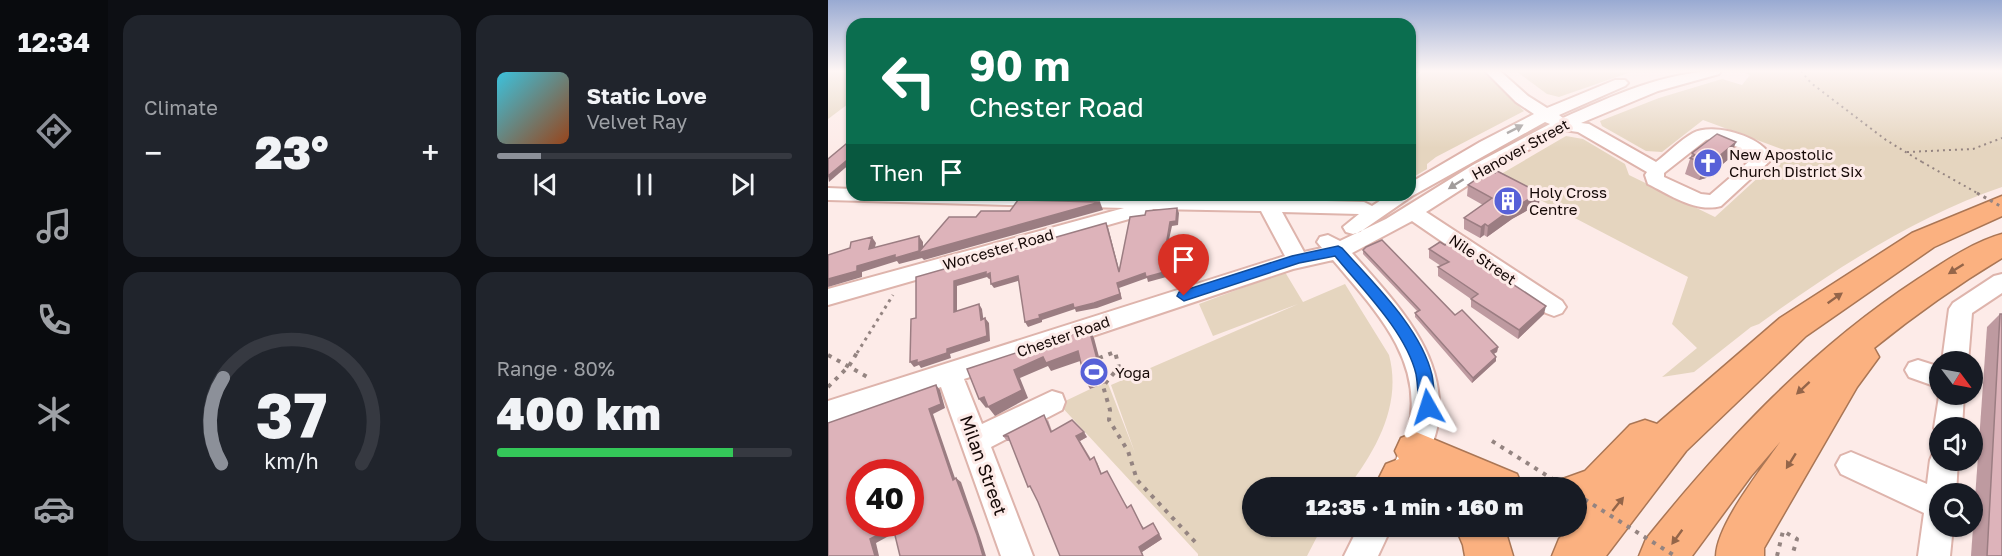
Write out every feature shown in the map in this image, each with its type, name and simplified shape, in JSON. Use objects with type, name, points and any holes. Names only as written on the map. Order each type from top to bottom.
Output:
[{"type":"highway","points":[[1587,488],[1599,487],[1662,419],[1739,353],[1793,327],[1923,240],[2002,206]]},
{"type":"highway","points":[[1664,556],[1721,481],[1799,392],[1912,297],[2002,244]]},
{"type":"highway","points":[[1740,556],[1740,544],[1844,376],[1912,297]]},
{"type":"highway","points":[[1576,556],[1671,438],[1793,327]]},
{"type":"highway","points":[[1484,537],[1490,556]]},
{"type":"street","points":[[1520,97],[1657,170]]},
{"type":"street","points":[[1538,97],[1565,119]]},
{"type":"street","name":"Hanover Street","points":[[1416,196],[1480,169],[1599,97]]},
{"type":"street","name":"Hanover Street","points":[[1565,119],[1626,97]]},
{"type":"street","points":[[1704,135],[1722,135],[1758,150],[1763,156],[1761,162],[1714,202],[1697,200],[1659,183],[1654,175],[1657,170],[1704,135]]},
{"type":"street","points":[[828,194],[846,195]]},
{"type":"street","points":[[1123,201],[1185,201]]},
{"type":"street","points":[[1236,201],[1268,205],[1364,208]]},
{"type":"street","name":"Hanover Street","points":[[1333,247],[1405,201]]},
{"type":"street","name":"Nile Street","points":[[1411,201],[1554,307]]},
{"type":"street","name":"Worcester Road","points":[[828,297],[1167,202]]},
{"type":"street","points":[[1268,205],[1297,259]]},
{"type":"street","points":[[1333,247],[1390,314],[1419,359],[1424,374],[1428,407],[1425,426],[1409,476]]},
{"type":"street","name":"Chester Road","points":[[828,413],[950,375],[1333,247]]},
{"type":"street","points":[[1956,351],[1961,309],[2002,282]]},
{"type":"street","name":"Milan Street","points":[[950,375],[1017,556]]},
{"type":"street","points":[[975,441],[1052,402]]},
{"type":"street","points":[[1851,465],[1929,501]]},
{"type":"street","points":[[1360,556],[1371,537]]},
{"type":"street","points":[[1934,556],[1936,537]]},
{"type":"path","points":[[1830,97],[1905,152],[2002,206]]},
{"type":"path","points":[[1905,152],[1972,149],[2002,138]]},
{"type":"path","points":[[828,387],[849,366],[908,274]]},
{"type":"path","points":[[1099,358],[1115,352],[1119,367],[1103,386],[1103,392],[1110,410],[1109,420],[1128,451],[1137,480],[1198,545]]},
{"type":"path","points":[[828,355],[873,380]]},
{"type":"path","points":[[1492,441],[1549,477]]},
{"type":"path","points":[[1587,501],[1675,556]]},
{"type":"path","points":[[1777,556],[1783,531],[1797,539],[1792,556]]},
{"type":"shaded area","points":[[828,97],[846,97],[846,106],[828,119]]},
{"type":"shaded area","points":[[1416,97],[1509,97],[1524,111],[1436,157],[1427,164],[1427,169],[1416,175]]},
{"type":"shaded area","points":[[2002,97],[2002,187],[1938,213],[1876,246],[1759,324],[1751,327],[1694,372],[1662,377],[1697,348],[1672,324],[1688,277],[1496,177],[1566,136],[1583,139],[1625,164],[1629,175],[1715,217],[1787,151],[1703,120],[1662,152],[1646,151],[1602,126],[1600,121],[1659,98]]},
{"type":"shaded area","points":[[1285,272],[1303,302],[1345,284],[1389,355],[1392,391],[1389,408],[1377,441],[1355,477],[1242,477],[1242,537],[1317,537],[1307,556],[1198,556],[1059,404],[1107,381],[1135,453],[1111,385],[1298,304],[1213,336],[1199,304]]},
{"type":"building","points":[[1717,134],[1736,142],[1712,162],[1705,164],[1690,158],[1695,155],[1692,153]]},
{"type":"building","points":[[846,144],[846,161],[828,176],[828,159]]},
{"type":"building","points":[[1490,170],[1495,173],[1497,171],[1540,193],[1513,208],[1488,226],[1485,224],[1481,227],[1464,218],[1492,198],[1468,185]]},
{"type":"building","points":[[1017,201],[1100,202],[918,253],[949,217],[976,217],[981,211],[1010,211]]},
{"type":"building","points":[[1177,208],[1176,221],[1170,222],[1167,240],[1168,271],[1146,277],[1145,273],[1117,283],[1120,294],[1074,308],[1073,304],[1025,322],[1018,276],[991,284],[990,273],[986,275],[986,272],[954,281],[954,312],[979,304],[981,320],[985,318],[987,336],[947,349],[947,353],[917,363],[917,360],[910,362],[911,319],[916,318],[916,277],[1106,223],[1119,272],[1130,217],[1145,215],[1146,211]]},
{"type":"building","points":[[919,236],[919,251],[857,266],[857,271],[828,279],[828,255],[850,248],[851,242],[872,237],[869,249]]},
{"type":"building","points":[[1382,240],[1455,315],[1462,310],[1498,347],[1491,351],[1496,357],[1473,378],[1415,313],[1420,310],[1363,250]]},
{"type":"building","points":[[1440,242],[1445,245],[1449,242],[1546,306],[1519,330],[1471,299],[1478,294],[1438,267],[1449,262],[1429,249]]},
{"type":"building","points":[[2000,314],[2002,314],[2002,556],[1987,556]]},
{"type":"building","points":[[1089,329],[1101,374],[1085,380],[1078,351],[1046,363],[1043,357],[1014,370],[1022,390],[988,407],[984,397],[979,399],[967,369]]},
{"type":"building","points":[[936,385],[941,404],[929,409],[953,480],[956,478],[983,556],[900,556],[895,537],[924,537],[924,459],[846,459],[846,537],[874,537],[870,539],[875,556],[828,556],[828,423]]},
{"type":"building","points":[[1044,415],[1051,432],[1072,420],[1084,432],[1076,436],[1090,460],[1094,457],[1101,474],[1107,471],[1127,508],[1131,505],[1143,529],[1153,523],[1159,534],[1139,547],[1143,556],[1060,556],[1038,502],[1030,486],[1028,487],[1008,436],[1003,436]]},
{"type":"place","name":"New Apostolic Church District Six","points":[[1708,163]]},
{"type":"place","name":"Holy Cross Centre","points":[[1508,201]]},
{"type":"place","name":"Yoga","points":[[1094,372]]},
{"type":"route","points":[[1184,296],[1297,259],[1338,251],[1402,329],[1413,346],[1424,374],[1428,407]]}]
